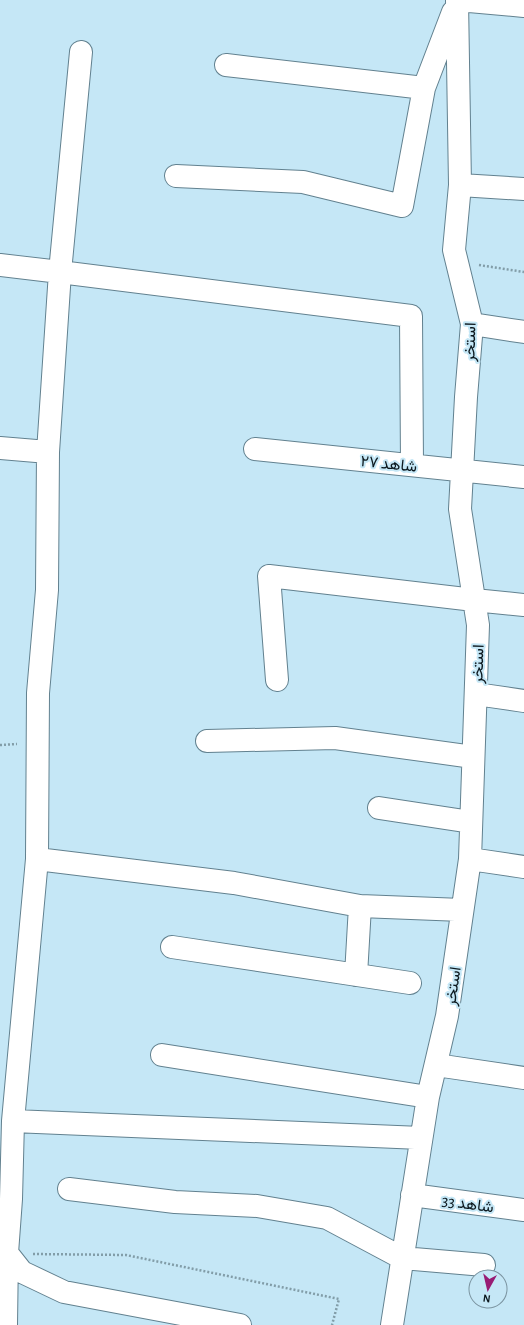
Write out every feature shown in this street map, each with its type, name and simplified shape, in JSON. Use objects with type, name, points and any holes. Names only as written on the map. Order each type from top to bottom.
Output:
[{"type":"street","points":[[176,176],[303,182],[402,206],[424,88],[457,0],[524,6]]},
{"type":"street","name":"استخر","points":[[392,1325],[428,1097],[447,1016],[470,859],[478,626],[460,509],[466,397],[472,324],[454,250],[460,185],[457,0]]},
{"type":"street","points":[[6,1325],[7,1254],[11,1199],[13,1121],[36,859],[38,693],[47,590],[48,452],[60,272],[81,52]]},
{"type":"street","points":[[226,65],[424,88]]},
{"type":"street","points":[[460,185],[524,189]]},
{"type":"street","points":[[0,265],[411,316],[412,465]]},
{"type":"street","points":[[472,324],[524,332]]},
{"type":"street","points":[[0,448],[48,452]]},
{"type":"street","name":"شاهد ۲۷","points":[[255,449],[524,477]]},
{"type":"street","points":[[277,680],[269,576],[524,605]]},
{"type":"street","points":[[476,694],[524,701]]},
{"type":"street","points":[[207,741],[335,738],[473,757]]},
{"type":"street","points":[[379,808],[471,822]]},
{"type":"street","points":[[36,859],[234,883],[360,906],[462,910]]},
{"type":"street","points":[[470,859],[524,867]]},
{"type":"street","points":[[356,975],[360,906]]},
{"type":"street","points":[[172,947],[410,983]]},
{"type":"street","points":[[162,1055],[428,1097]]},
{"type":"street","points":[[436,1065],[524,1078]]},
{"type":"street","points":[[13,1121],[422,1138]]},
{"type":"street","points":[[69,1189],[175,1202],[257,1206],[327,1218],[402,1258],[484,1265]]},
{"type":"street","name":"شاهد 33","points":[[412,1195],[524,1210]]},
{"type":"street","points":[[7,1254],[22,1272],[64,1292],[240,1325]]},
{"type":"path","points":[[457,262],[524,272]]},
{"type":"path","points":[[7,1254],[126,1255],[339,1299],[332,1325]]}]
